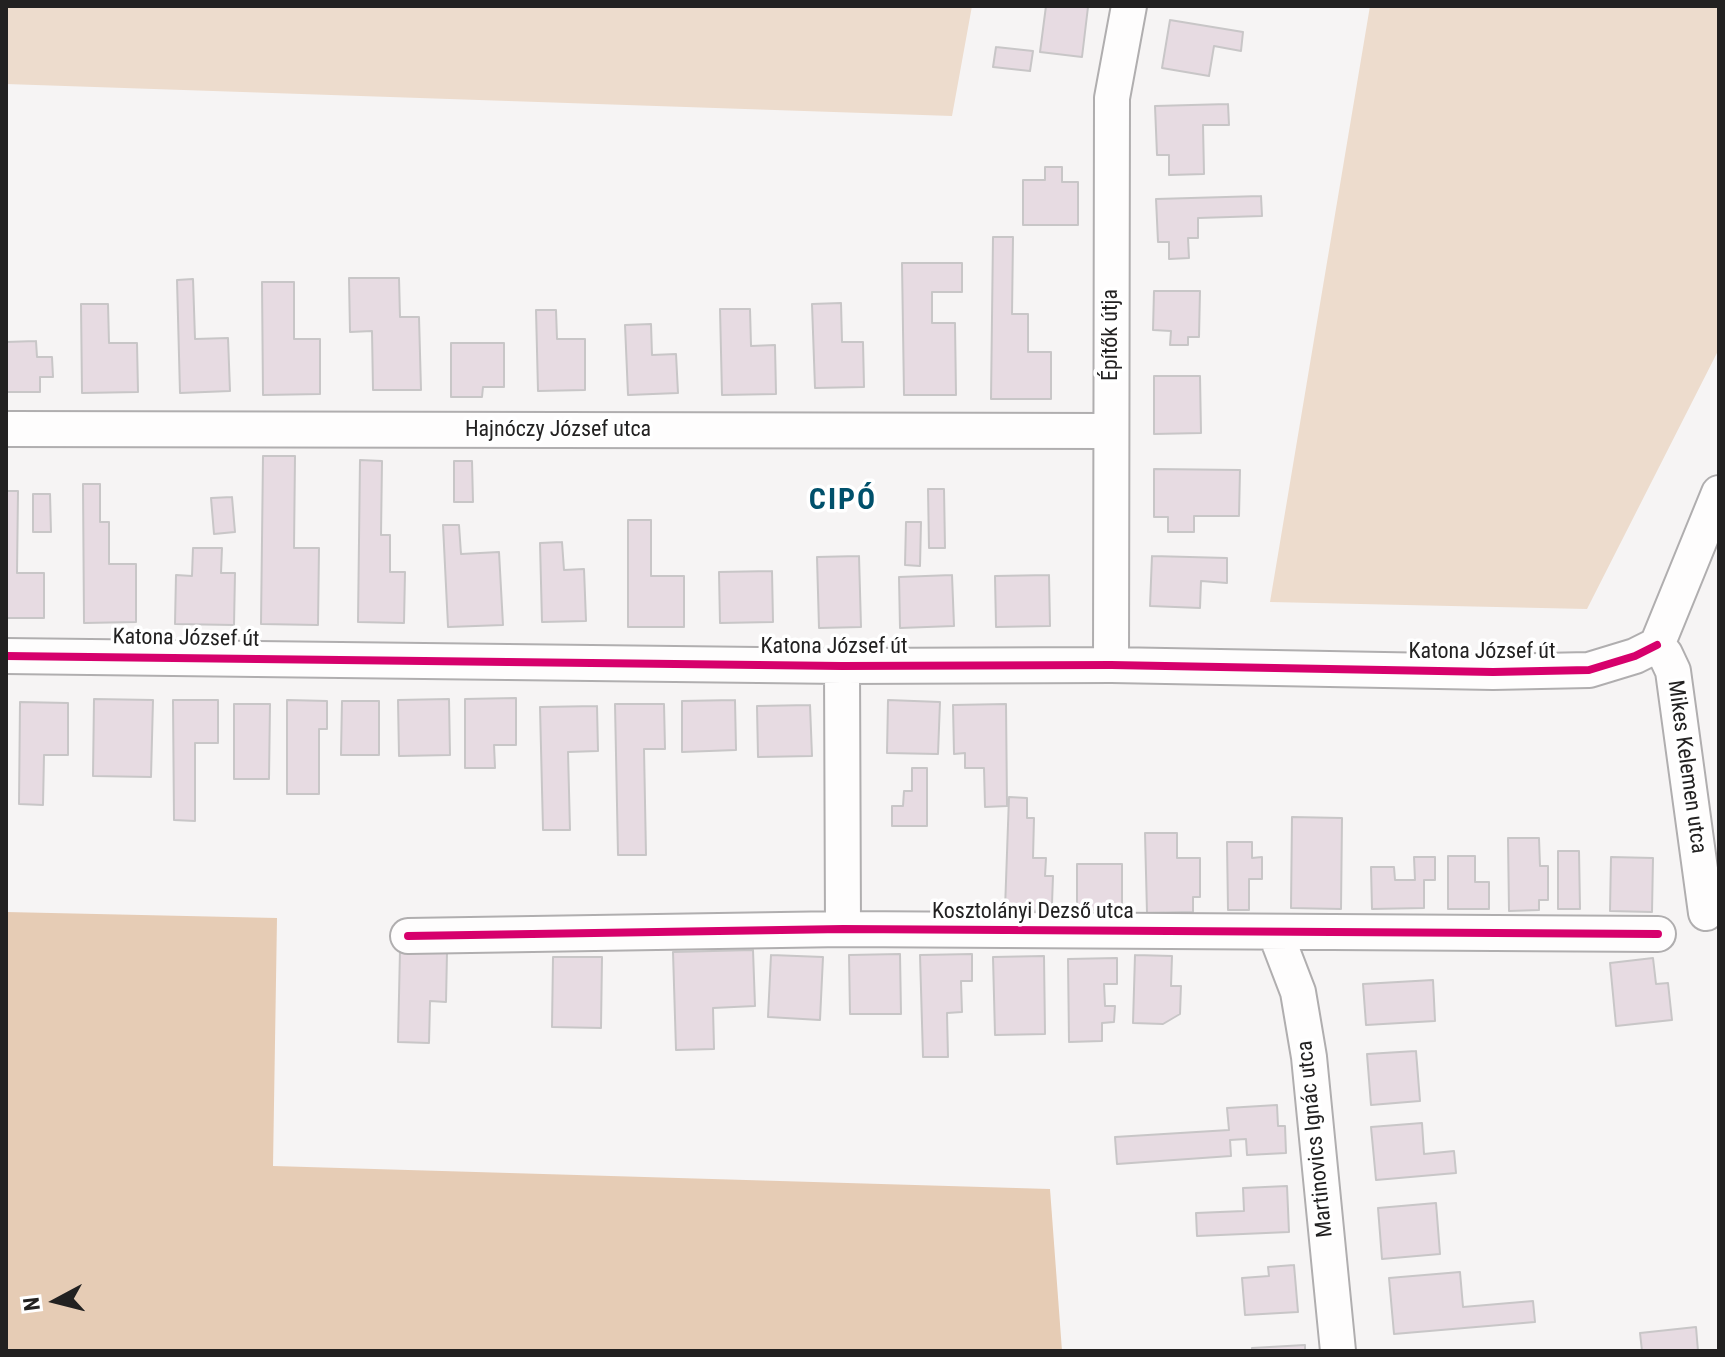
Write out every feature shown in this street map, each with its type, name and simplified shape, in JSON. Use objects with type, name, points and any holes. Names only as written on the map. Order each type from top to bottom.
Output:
[{"type":"street","name":"Építők útja","points":[[1111,665],[1112,98],[1129,6]]},
{"type":"street","name":"Hajnóczy József utca","points":[[6,429],[1111,431]]},
{"type":"street","points":[[1657,645],[1719,493]]},
{"type":"street","name":"Katona József út","points":[[6,656],[842,666],[1111,665],[1493,672],[1589,670],[1635,656],[1657,645]]},
{"type":"street","name":"Mikes Kelemen utca","points":[[1657,645],[1673,671],[1706,913]]},
{"type":"street","points":[[842,666],[843,929]]},
{"type":"street","name":"Kosztolányi Dezső utca","points":[[408,936],[843,929],[1658,934]]},
{"type":"street","name":"Martinovics Ignác utca","points":[[1275,932],[1298,992],[1309,1057],[1338,1351]]},
{"type":"shaded area","points":[[6,6],[972,6],[952,116],[6,84]]},
{"type":"shaded area","points":[[1370,6],[1719,6],[1719,349],[1587,609],[1270,602]]},
{"type":"shaded area","points":[[6,912],[277,918],[273,1166],[1050,1189],[1062,1351],[6,1351]]},
{"type":"building","points":[[1046,6],[1088,7],[1082,57],[1040,52]]},
{"type":"building","points":[[1170,20],[1243,32],[1241,51],[1214,46],[1209,76],[1162,68]]},
{"type":"building","points":[[996,47],[1033,51],[1030,71],[993,67]]},
{"type":"building","points":[[1228,104],[1229,125],[1203,125],[1204,174],[1169,175],[1169,155],[1157,155],[1155,106]]},
{"type":"building","points":[[1045,167],[1062,167],[1062,182],[1078,182],[1078,225],[1023,225],[1023,180],[1045,180]]},
{"type":"building","points":[[1261,196],[1262,216],[1198,218],[1198,238],[1188,238],[1189,258],[1169,259],[1169,242],[1158,242],[1156,199]]},
{"type":"building","points":[[993,237],[1013,237],[1012,314],[1028,314],[1028,352],[1051,352],[1051,399],[991,399]]},
{"type":"building","points":[[902,263],[962,263],[962,292],[932,292],[932,323],[955,323],[956,395],[904,395]]},
{"type":"building","points":[[349,278],[399,278],[400,317],[419,317],[421,390],[373,390],[372,331],[350,332]]},
{"type":"building","points":[[193,279],[195,339],[228,338],[230,391],[180,393],[177,280]]},
{"type":"building","points":[[262,282],[294,282],[294,339],[320,339],[320,394],[263,395]]},
{"type":"building","points":[[1154,291],[1200,291],[1199,337],[1188,337],[1188,345],[1170,345],[1171,331],[1153,330]]},
{"type":"building","points":[[841,303],[842,342],[863,342],[864,387],[815,388],[812,304]]},
{"type":"building","points":[[81,304],[108,304],[109,343],[137,343],[138,392],[82,393]]},
{"type":"building","points":[[720,309],[750,309],[751,346],[775,345],[776,394],[722,395]]},
{"type":"building","points":[[536,310],[556,310],[557,339],[585,339],[585,390],[538,391]]},
{"type":"building","points":[[651,324],[652,355],[676,354],[678,393],[628,395],[625,325]]},
{"type":"building","points":[[36,341],[37,357],[52,357],[53,377],[40,377],[40,392],[6,392],[6,342]]},
{"type":"building","points":[[451,343],[504,343],[504,387],[483,387],[482,397],[451,397]]},
{"type":"building","points":[[1154,376],[1200,376],[1201,433],[1154,434]]},
{"type":"building","points":[[263,456],[295,456],[294,548],[319,548],[318,625],[261,624]]},
{"type":"building","points":[[360,460],[382,461],[381,535],[390,535],[390,572],[405,572],[404,623],[358,622]]},
{"type":"building","points":[[454,461],[472,461],[473,502],[454,502]]},
{"type":"building","points":[[1154,469],[1240,470],[1239,516],[1194,516],[1194,532],[1168,532],[1168,517],[1154,517]]},
{"type":"building","points":[[83,484],[100,484],[100,522],[109,522],[109,564],[136,564],[136,622],[84,623]]},
{"type":"building","points":[[928,489],[944,489],[945,548],[929,548]]},
{"type":"building","points":[[6,491],[18,491],[17,573],[44,573],[44,618],[6,618]]},
{"type":"building","points":[[33,494],[50,494],[51,532],[33,532]]},
{"type":"building","points":[[232,497],[235,532],[214,534],[211,498]]},
{"type":"building","points":[[628,520],[651,520],[651,576],[684,576],[684,627],[628,627]]},
{"type":"building","points":[[906,522],[921,522],[920,566],[905,565]]},
{"type":"building","points":[[443,525],[459,525],[461,554],[499,552],[503,625],[448,627]]},
{"type":"building","points":[[562,542],[564,570],[584,569],[586,621],[542,622],[540,543]]},
{"type":"building","points":[[193,548],[222,548],[221,573],[235,573],[234,625],[175,624],[176,575],[192,576]]},
{"type":"building","points":[[859,556],[861,627],[819,628],[817,557]]},
{"type":"building","points":[[1152,556],[1227,558],[1227,583],[1201,581],[1200,608],[1150,606]]},
{"type":"building","points":[[772,571],[773,622],[720,623],[719,572]]},
{"type":"building","points":[[952,575],[954,626],[900,628],[899,577]]},
{"type":"building","points":[[1049,575],[1050,626],[996,627],[995,576]]},
{"type":"building","points":[[516,698],[516,745],[494,745],[495,768],[465,768],[465,699]]},
{"type":"building","points":[[94,699],[153,700],[151,777],[93,776]]},
{"type":"building","points":[[449,699],[450,755],[399,756],[398,700]]},
{"type":"building","points":[[173,700],[218,700],[218,743],[195,743],[195,821],[174,820]]},
{"type":"building","points":[[287,700],[327,701],[327,729],[319,729],[319,794],[287,794]]},
{"type":"building","points":[[735,700],[736,750],[682,752],[682,701]]},
{"type":"building","points":[[888,700],[940,702],[938,754],[887,753]]},
{"type":"building","points":[[342,701],[379,701],[379,755],[341,755]]},
{"type":"building","points":[[20,702],[68,703],[68,755],[44,755],[43,805],[19,804]]},
{"type":"building","points":[[234,704],[270,704],[269,779],[234,779]]},
{"type":"building","points":[[615,704],[664,704],[665,749],[644,749],[646,855],[618,855]]},
{"type":"building","points":[[1006,704],[1007,806],[985,807],[984,768],[965,768],[965,753],[954,754],[953,705]]},
{"type":"building","points":[[810,705],[812,756],[758,757],[757,706]]},
{"type":"building","points":[[597,706],[598,751],[568,752],[570,830],[543,830],[540,707]]},
{"type":"building","points":[[912,768],[927,768],[927,826],[892,826],[892,806],[903,806],[904,791],[912,791]]},
{"type":"building","points":[[1009,797],[1027,798],[1027,818],[1034,818],[1033,858],[1046,858],[1045,876],[1053,876],[1052,904],[1043,904],[1042,911],[1005,909]]},
{"type":"building","points":[[1292,817],[1342,818],[1341,909],[1291,908]]},
{"type":"building","points":[[1145,833],[1177,833],[1177,858],[1200,858],[1200,897],[1193,897],[1193,912],[1147,913]]},
{"type":"building","points":[[1508,838],[1539,838],[1540,866],[1548,866],[1548,900],[1539,900],[1539,910],[1509,911]]},
{"type":"building","points":[[1227,842],[1252,842],[1252,858],[1262,857],[1262,879],[1249,879],[1249,910],[1228,910]]},
{"type":"building","points":[[1558,851],[1579,851],[1580,909],[1558,909]]},
{"type":"building","points":[[1448,856],[1475,856],[1475,882],[1489,882],[1489,909],[1448,909]]},
{"type":"building","points":[[1414,857],[1435,857],[1435,880],[1424,880],[1424,908],[1372,909],[1371,867],[1394,867],[1395,880],[1415,880]]},
{"type":"building","points":[[1611,857],[1653,858],[1652,912],[1610,911]]},
{"type":"building","points":[[1077,864],[1122,864],[1122,910],[1077,910]]},
{"type":"building","points":[[400,950],[447,952],[446,1002],[430,1001],[429,1043],[398,1042]]},
{"type":"building","points":[[753,950],[755,1006],[713,1008],[714,1049],[676,1050],[673,952]]},
{"type":"building","points":[[900,954],[901,1014],[850,1014],[849,955]]},
{"type":"building","points":[[972,954],[972,981],[961,981],[962,1012],[947,1013],[948,1057],[923,1057],[920,955]]},
{"type":"building","points":[[771,955],[823,957],[820,1020],[768,1017]]},
{"type":"building","points":[[1135,955],[1172,956],[1171,986],[1181,986],[1180,1014],[1163,1024],[1133,1023]]},
{"type":"building","points":[[1044,956],[1045,1034],[995,1035],[993,957]]},
{"type":"building","points":[[553,957],[602,957],[601,1028],[552,1027]]},
{"type":"building","points":[[1117,958],[1117,984],[1104,984],[1105,1006],[1115,1006],[1114,1022],[1102,1023],[1102,1041],[1069,1042],[1068,959]]},
{"type":"building","points":[[1653,958],[1656,984],[1668,983],[1672,1020],[1616,1026],[1610,963]]},
{"type":"building","points":[[1433,980],[1435,1021],[1366,1025],[1363,984]]},
{"type":"building","points":[[1416,1051],[1420,1101],[1371,1105],[1367,1054]]},
{"type":"building","points":[[1277,1105],[1278,1126],[1285,1126],[1286,1153],[1247,1155],[1246,1139],[1230,1140],[1231,1156],[1117,1164],[1115,1137],[1229,1130],[1227,1108]]},
{"type":"building","points":[[1422,1123],[1424,1154],[1454,1151],[1456,1173],[1376,1180],[1371,1127]]},
{"type":"building","points":[[1287,1186],[1289,1232],[1197,1236],[1196,1213],[1244,1211],[1243,1188]]},
{"type":"building","points":[[1436,1203],[1440,1254],[1382,1259],[1378,1208]]},
{"type":"building","points":[[1294,1265],[1298,1312],[1245,1315],[1242,1278],[1269,1276],[1268,1267]]},
{"type":"building","points":[[1460,1272],[1463,1307],[1533,1301],[1535,1322],[1394,1334],[1389,1278]]},
{"type":"building","points":[[1696,1327],[1698,1351],[1642,1351],[1640,1333]]},
{"type":"building","points":[[1305,1345],[1305,1351],[1252,1351],[1252,1348]]},
{"type":"cycle path","points":[[6,656],[842,666],[1111,665],[1493,672],[1589,670],[1635,656],[1657,645]]},
{"type":"cycle path","points":[[408,936],[843,929],[1658,934]]},
{"type":"district","name":"CIPÓ","points":[[843,501]]}]
